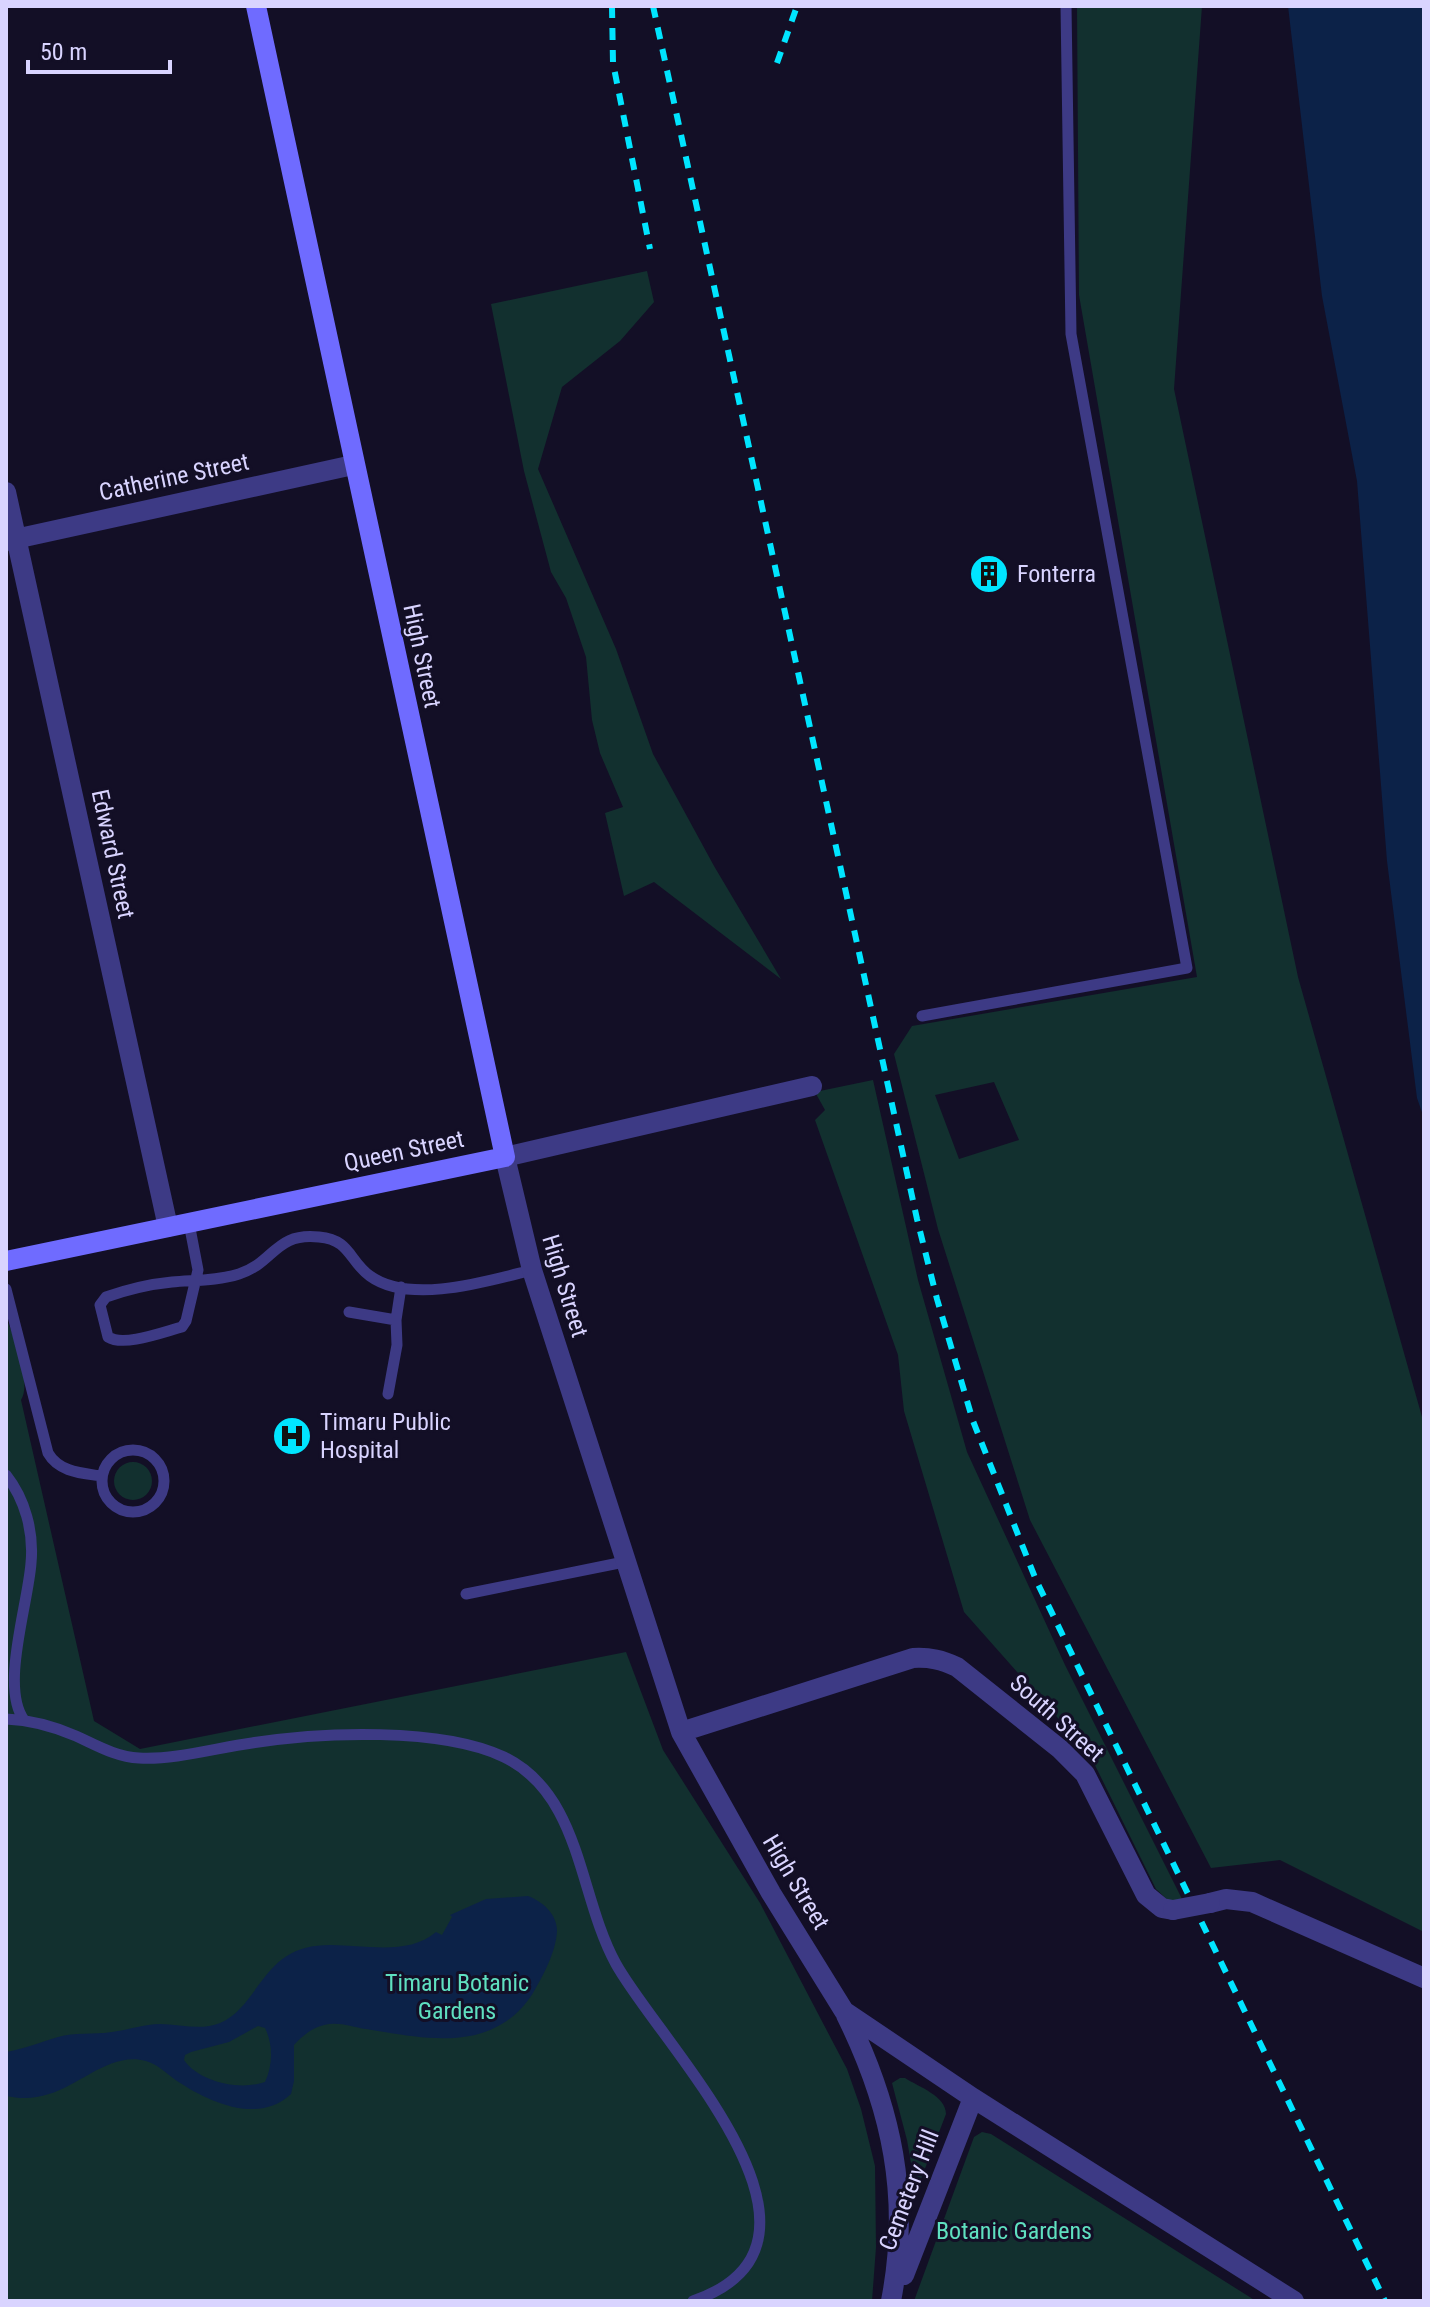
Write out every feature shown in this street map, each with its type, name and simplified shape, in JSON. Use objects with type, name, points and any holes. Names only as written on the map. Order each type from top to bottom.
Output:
[{"type":"street","name":"High Street","points":[[256,6],[353,465],[532,1270],[681,1732],[771,1893],[844,2011],[973,2098],[1294,2301]]},
{"type":"street","name":"Catherine Street","points":[[11,540],[353,465]]},
{"type":"street","name":"Edward Street","points":[[6,492],[11,540],[168,1227]]},
{"type":"street","name":"Queen Street","points":[[6,1261],[505,1157],[812,1086]]},
{"type":"street","name":"South Street","points":[[681,1732],[913,1658],[931,1657],[944,1661],[957,1667],[1076,1764],[1092,1786],[1146,1895],[1162,1908],[1173,1910],[1226,1899],[1252,1902],[1424,1978]]},
{"type":"street","name":"Cemetery Hill","points":[[844,2011],[864,2052],[894,2151],[900,2244],[892,2301]]},
{"type":"street","name":"Cemetery Hill","points":[[892,2301],[973,2098]]},
{"type":"lane","points":[[922,1016],[1187,968],[1071,334],[1066,6]]},
{"type":"lane","points":[[189,1223],[197,1259],[195,1281],[182,1327],[125,1341],[114,1341],[108,1337],[100,1305],[106,1297],[170,1282],[195,1281],[237,1275],[256,1267],[288,1240],[320,1237],[339,1241],[346,1246],[360,1268],[373,1278],[401,1287],[438,1289],[532,1270]]},
{"type":"lane","points":[[388,1394],[397,1345],[396,1320],[401,1287]]},
{"type":"lane","points":[[6,1289],[48,1453],[52,1460],[67,1470],[101,1476]]},
{"type":"lane","points":[[349,1312],[396,1320]]},
{"type":"lane","points":[[139,1450],[156,1460],[161,1469],[163,1489],[152,1506],[132,1513],[121,1511],[105,1497],[101,1476],[119,1453],[139,1450]]},
{"type":"lane","points":[[6,1475],[23,1505],[31,1541],[29,1581],[9,1670],[11,1699],[24,1720]]},
{"type":"lane","points":[[466,1594],[624,1562]]},
{"type":"lane","points":[[6,1719],[43,1724],[103,1749],[138,1758],[309,1736],[437,1740],[477,1747],[503,1757],[537,1780],[559,1809],[567,1826],[608,1950],[634,1994],[691,2069],[718,2111],[733,2135],[752,2180],[760,2220],[751,2259],[731,2282],[693,2301]]},
{"type":"green space","points":[[1077,6],[1202,6],[1174,389],[1298,977],[1424,1424],[1424,1932],[1280,1860],[1211,1868],[1030,1520],[938,1229],[894,1054],[912,1026],[1197,977],[1079,295]],"holes":[[[994,1082],[1019,1140],[959,1159],[935,1095]]]},
{"type":"green space","points":[[647,271],[654,302],[620,341],[562,387],[538,469],[616,649],[653,754],[781,979],[654,882],[624,896],[605,813],[623,807],[600,753],[592,720],[586,657],[566,598],[551,572],[524,471],[491,304]]},
{"type":"green space","points":[[873,1080],[918,1280],[967,1452],[1065,1665],[1183,1901],[1171,1903],[1156,1889],[1089,1753],[964,1612],[904,1411],[898,1355],[815,1120],[825,1110],[815,1092]]},
{"type":"green space","name":"Timaru Botanic Gardens","points":[[6,1318],[21,1359],[24,1392],[21,1400],[94,1721],[140,1749],[626,1652],[663,1750],[760,1903],[847,2069],[875,2166],[876,2247],[872,2301],[6,2301]]},
{"type":"green space","points":[[133,1462],[146,1468],[152,1481],[146,1494],[133,1500],[120,1494],[114,1481],[120,1468]]},
{"type":"green space","points":[[900,2078],[937,2097],[946,2114],[916,2192],[892,2083]]},
{"type":"green space","name":"Botanic Gardens","points":[[982,2132],[991,2134],[1256,2301],[914,2301],[974,2137]]},
{"type":"water","points":[[1288,6],[1424,6],[1424,1118],[1417,1098],[1387,861],[1357,481],[1322,296]]},
{"type":"water","points":[[533,1898],[552,1914],[557,1931],[552,1955],[533,1993],[517,2012],[499,2026],[458,2038],[435,2038],[340,2024],[320,2026],[294,2045],[291,2094],[264,2108],[249,2109],[218,2103],[190,2089],[155,2065],[133,2059],[109,2065],[43,2096],[6,2096],[6,2052],[71,2035],[105,2033],[154,2024],[198,2027],[220,2023],[242,2007],[268,1973],[290,1954],[320,1945],[406,1946],[436,1932],[442,1935],[452,1917],[450,1915],[486,1899]],"holes":[[[258,2026],[265,2028],[271,2055],[265,2082],[255,2085],[221,2083],[199,2074],[184,2060],[185,2055],[191,2052],[229,2042]]]},
{"type":"railway","points":[[612,6],[613,63],[650,249]]},
{"type":"railway","points":[[653,6],[917,1219],[973,1421],[1036,1580],[1385,2301]]},
{"type":"railway","points":[[777,63],[797,6]]},
{"type":"place","name":"Fonterra","points":[[989,574]]},
{"type":"place","name":"Timaru Public Hospital","points":[[292,1436]]}]
